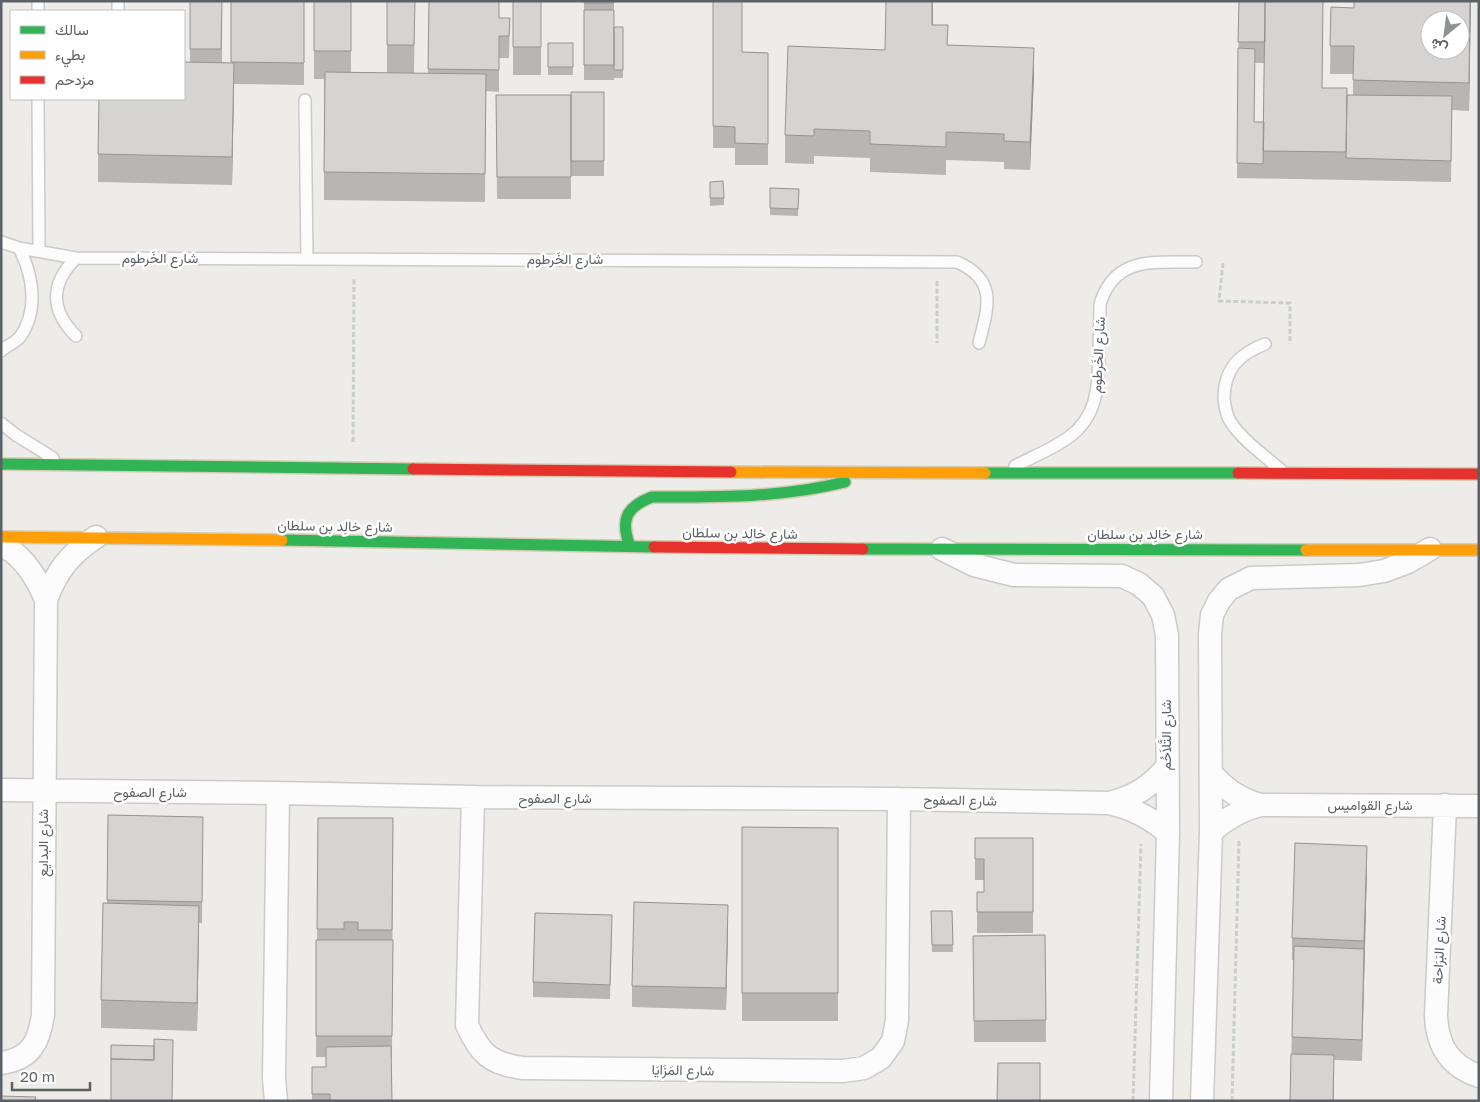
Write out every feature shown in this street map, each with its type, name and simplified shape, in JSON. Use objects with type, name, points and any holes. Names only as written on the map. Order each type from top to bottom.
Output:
[{"type":"main road","points":[[1,464],[638,472],[1479,474]]},
{"type":"main road","points":[[630,546],[625,535],[625,522],[630,510],[639,501],[652,497],[771,496],[823,488],[872,472]]},
{"type":"main road","name":"شارع خالِد بن سلطان","points":[[1,537],[96,537],[747,549],[1479,550]]},
{"type":"street","name":"شارع البدايع","points":[[1,1063],[12,1062],[29,1051],[40,1035],[43,1015],[46,600],[53,580],[64,563],[79,548],[96,537]]},
{"type":"street","name":"شارع البدايع","points":[[1,545],[25,562],[38,580],[46,600]]},
{"type":"street","name":"شارع التَّلاَحُم","points":[[941,549],[974,565],[1014,575],[1122,576],[1139,584],[1153,596],[1163,614],[1166,635],[1168,832],[1161,1101]]},
{"type":"street","points":[[1202,1101],[1211,832],[1210,634],[1212,615],[1219,601],[1229,589],[1251,578],[1359,575],[1384,571],[1408,562],[1430,549]]},
{"type":"street","name":"شارع الصفوح","points":[[1109,803],[1142,791],[1166,768]]},
{"type":"street","name":"شارع القواميس","points":[[1212,774],[1233,794],[1260,805]]},
{"type":"street","name":"شارع الصفوح","points":[[1,790],[473,797],[899,799],[1109,803],[1141,813],[1168,832]]},
{"type":"street","points":[[276,1101],[274,1078],[278,793]]},
{"type":"street","name":"شارع المَزَايَا","points":[[473,797],[467,1025],[475,1043],[488,1056],[504,1065],[523,1068],[843,1071],[864,1068],[881,1058],[893,1041],[897,1020],[899,799]]},
{"type":"street","name":"شارع القواميس","points":[[1211,832],[1233,814],[1260,805],[1479,806]]},
{"type":"street","name":"شارع البَرَاحة","points":[[1445,805],[1436,1015],[1437,1032],[1444,1051],[1458,1066],[1479,1076]]},
{"type":"lane","points":[[38,100],[39,251]]},
{"type":"lane","points":[[305,100],[306,258]]},
{"type":"lane","name":"شارع الخَرطوم","points":[[1,242],[19,248],[76,258],[958,262],[972,268],[983,282],[987,292],[988,311],[979,343]]},
{"type":"lane","points":[[1,352],[5,347],[19,339],[30,313],[32,299],[31,281],[27,264],[19,248]]},
{"type":"lane","points":[[76,258],[62,276],[56,297],[59,312],[66,325],[76,336]]},
{"type":"lane","name":"شارع الخَرطوم","points":[[1001,473],[1070,436],[1089,414],[1095,401],[1098,387],[1100,304],[1104,291],[1111,281],[1120,272],[1131,266],[1196,262]]},
{"type":"lane","points":[[1265,344],[1250,350],[1237,360],[1228,374],[1224,390],[1224,406],[1230,421],[1284,473]]},
{"type":"lane","points":[[1,423],[16,435],[63,465]]},
{"type":"path","points":[[353,468],[352,338],[355,258]]},
{"type":"path","points":[[937,261],[937,343]]},
{"type":"path","points":[[1223,263],[1219,301],[1290,303],[1290,344]]},
{"type":"path","points":[[1232,1101],[1239,834]]},
{"type":"path","points":[[1133,1101],[1141,842]]},
{"type":"building","points":[[190,1],[222,1],[221,49],[190,49]]},
{"type":"building","points":[[231,1],[304,1],[304,63],[231,62]]},
{"type":"building","points":[[314,1],[351,1],[351,51],[314,51]]},
{"type":"building","points":[[387,1],[415,1],[414,45],[387,45]]},
{"type":"building","points":[[429,1],[499,1],[499,18],[510,18],[509,36],[499,36],[499,70],[428,69]]},
{"type":"building","points":[[513,1],[541,1],[541,47],[513,47]]},
{"type":"building","points":[[584,1],[614,1],[614,3],[584,3]]},
{"type":"building","points":[[713,1],[742,1],[742,52],[768,53],[768,144],[735,143],[735,127],[713,126]]},
{"type":"building","points":[[886,1],[932,1],[932,25],[948,25],[947,45],[1034,48],[1030,142],[1004,141],[1004,134],[946,132],[946,147],[870,144],[870,131],[814,129],[814,136],[785,135],[788,46],[885,50]]},
{"type":"building","points":[[1239,1],[1265,1],[1265,42],[1238,42]]},
{"type":"building","points":[[1265,1],[1323,1],[1322,88],[1347,88],[1346,152],[1263,151]]},
{"type":"building","points":[[1354,1],[1470,1],[1470,10],[1420,10],[1420,60],[1469,60],[1469,83],[1353,80],[1354,46],[1330,46],[1331,7],[1354,8]]},
{"type":"building","points":[[584,10],[614,10],[614,65],[584,65]]},
{"type":"building","points":[[614,27],[623,27],[623,70],[614,70]]},
{"type":"building","points":[[548,43],[573,43],[573,67],[548,67]]},
{"type":"building","points":[[1238,48],[1255,49],[1254,122],[1264,122],[1263,164],[1237,163]]},
{"type":"building","points":[[185,62],[234,63],[232,157],[98,154],[99,100],[185,100]]},
{"type":"building","points":[[325,72],[486,74],[485,174],[324,172]]},
{"type":"building","points":[[571,92],[604,92],[604,161],[571,161]]},
{"type":"building","points":[[496,95],[571,95],[571,177],[497,177]]},
{"type":"building","points":[[1347,95],[1452,96],[1451,161],[1346,158]]},
{"type":"building","points":[[723,181],[724,198],[710,198],[710,182]]},
{"type":"building","points":[[770,188],[799,189],[798,209],[770,208]]},
{"type":"building","points":[[108,815],[203,817],[202,902],[107,900]]},
{"type":"building","points":[[318,818],[393,818],[392,930],[358,930],[358,922],[344,922],[344,929],[317,929]]},
{"type":"building","points":[[742,827],[838,828],[838,993],[742,993]]},
{"type":"building","points":[[975,838],[1033,838],[1033,912],[977,912],[977,892],[984,892],[984,859],[975,859]]},
{"type":"building","points":[[1295,843],[1367,846],[1364,941],[1292,938]]},
{"type":"building","points":[[634,902],[728,905],[726,988],[632,986]]},
{"type":"building","points":[[103,903],[199,906],[197,1003],[101,1000]]},
{"type":"building","points":[[931,911],[952,911],[953,945],[932,945]]},
{"type":"building","points":[[535,913],[612,915],[610,985],[533,982]]},
{"type":"building","points":[[1045,935],[1046,1020],[974,1021],[973,936]]},
{"type":"building","points":[[316,940],[393,940],[392,1036],[316,1036]]},
{"type":"building","points":[[1294,946],[1364,949],[1362,1040],[1292,1037]]},
{"type":"building","points":[[154,1039],[173,1040],[172,1101],[111,1101],[111,1059],[154,1060]]},
{"type":"building","points":[[111,1045],[154,1046],[154,1060],[111,1059]]},
{"type":"building","points":[[391,1046],[392,1101],[330,1101],[330,1094],[312,1094],[312,1067],[326,1067],[326,1047]]},
{"type":"building","points":[[1291,1054],[1334,1055],[1333,1101],[1290,1101]]},
{"type":"building","points":[[998,1063],[1040,1063],[1040,1101],[997,1101]]},
{"type":"building","points":[[1,1096],[36,1097],[35,1101],[1,1101]]},
{"type":"traffic: fast","points":[[1,464],[413,469]]},
{"type":"traffic: fast","points":[[985,473],[1238,473]]},
{"type":"traffic: fast","points":[[630,546],[626,529],[628,516],[636,505],[652,497],[749,496],[797,491],[845,482]]},
{"type":"traffic: fast","points":[[282,540],[654,547]]},
{"type":"traffic: fast","points":[[863,549],[1306,550]]},
{"type":"traffic: slow","points":[[731,472],[985,473]]},
{"type":"traffic: slow","points":[[1,537],[282,540]]},
{"type":"traffic: slow","points":[[1306,550],[1479,550]]},
{"type":"traffic: jam","points":[[413,469],[731,472]]},
{"type":"traffic: jam","points":[[1238,473],[1479,474]]},
{"type":"traffic: jam","points":[[654,547],[863,549]]}]
